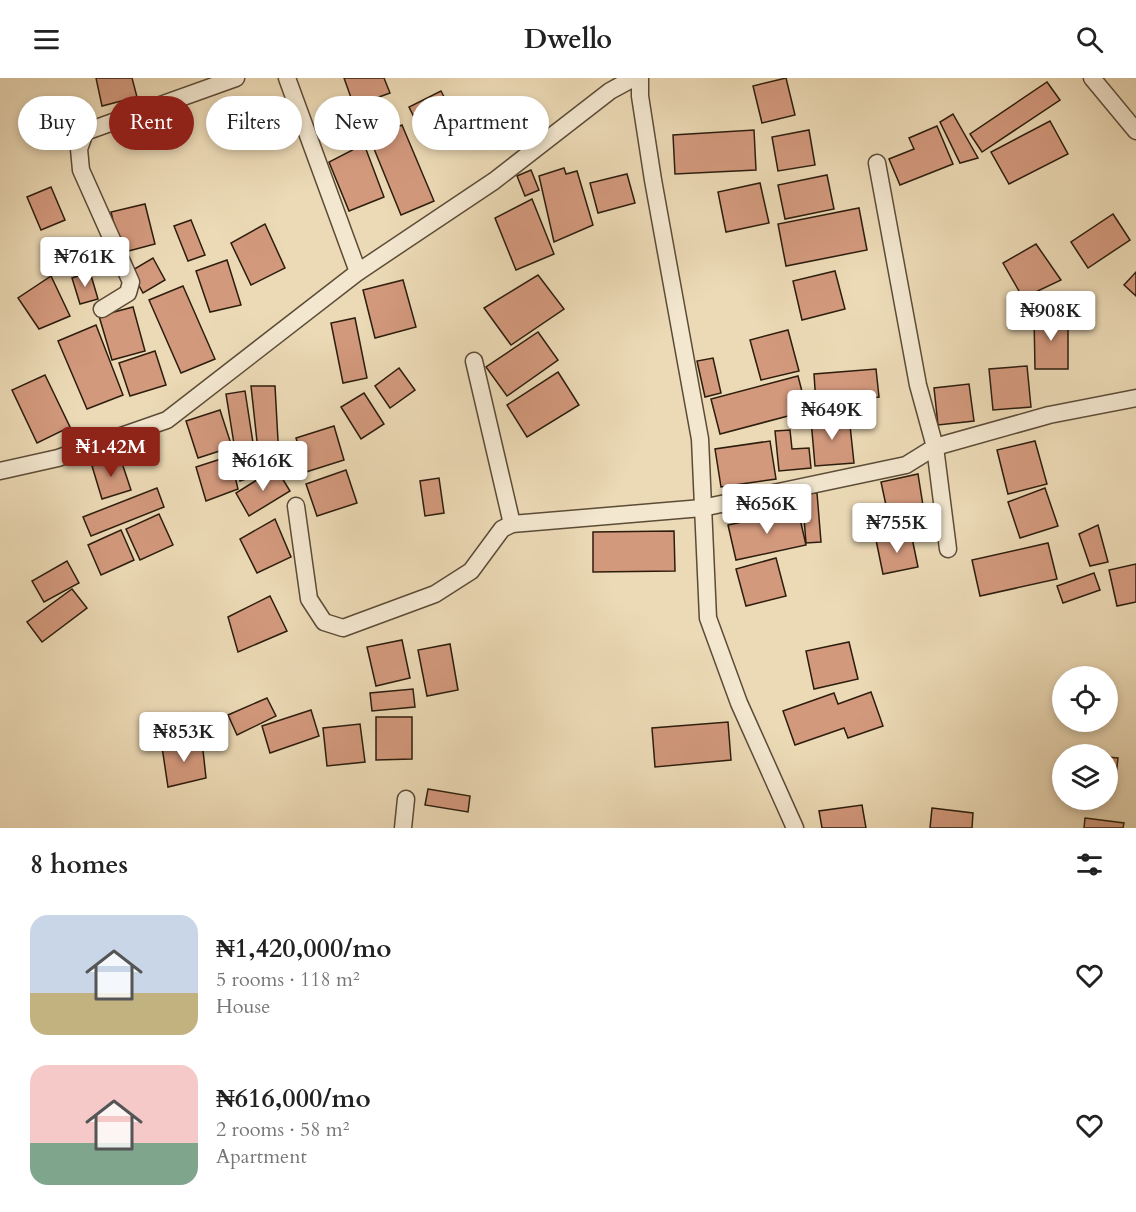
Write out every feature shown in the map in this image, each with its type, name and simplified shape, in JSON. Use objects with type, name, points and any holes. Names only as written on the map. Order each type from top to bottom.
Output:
[{"type":"street","points":[[102,309],[128,293],[130,282],[81,170],[80,149],[85,132],[237,78]]},
{"type":"street","points":[[287,78],[358,272]]},
{"type":"street","points":[[0,471],[58,458],[167,420],[358,272],[494,181],[610,91],[634,78]]},
{"type":"street","points":[[640,78],[640,96],[700,439],[708,618],[739,703],[795,828]]},
{"type":"street","points":[[1092,78],[1136,131]]},
{"type":"street","points":[[877,163],[918,385],[935,447],[948,549]]},
{"type":"street","points":[[474,361],[512,524]]},
{"type":"street","points":[[296,506],[309,599],[324,622],[344,628],[435,594],[471,572],[501,530],[512,524],[702,508],[906,465],[935,447],[1048,415],[1136,398]]},
{"type":"street","points":[[403,828],[406,799]]},
{"type":"building","points":[[96,78],[132,78],[137,96],[109,96],[109,104],[102,106]]},
{"type":"building","points":[[344,78],[384,78],[390,93],[382,96],[350,96]]},
{"type":"building","points":[[786,78],[795,115],[762,123],[753,86]]},
{"type":"building","points":[[1047,82],[1060,100],[982,152],[970,134]]},
{"type":"building","points":[[441,91],[444,96],[431,96]]},
{"type":"building","points":[[953,114],[978,158],[960,163],[940,122]]},
{"type":"building","points":[[1050,121],[1068,154],[1009,184],[991,152]]},
{"type":"building","points":[[402,125],[434,201],[401,215],[374,150],[400,150],[400,126]]},
{"type":"building","points":[[937,126],[953,164],[900,185],[889,159],[914,149],[909,138]]},
{"type":"building","points":[[754,130],[756,170],[675,174],[673,135]]},
{"type":"building","points":[[809,130],[815,165],[778,171],[772,137]]},
{"type":"building","points":[[352,150],[366,150],[384,197],[349,211],[329,162]]},
{"type":"building","points":[[564,168],[566,174],[577,171],[593,225],[554,242],[539,176]]},
{"type":"building","points":[[531,170],[539,190],[525,196],[517,176]]},
{"type":"building","points":[[627,174],[635,203],[598,213],[590,183]]},
{"type":"building","points":[[827,175],[834,209],[785,219],[778,185]]},
{"type":"building","points":[[760,183],[769,223],[726,232],[718,192]]},
{"type":"building","points":[[51,187],[65,220],[41,230],[27,197]]},
{"type":"building","points":[[532,199],[554,254],[516,270],[495,218]]},
{"type":"building","points":[[145,204],[155,244],[121,253],[111,212]]},
{"type":"building","points":[[859,208],[867,250],[786,266],[778,224]]},
{"type":"building","points":[[1113,214],[1130,240],[1088,268],[1071,242]]},
{"type":"building","points":[[191,220],[205,255],[188,261],[174,226]]},
{"type":"building","points":[[265,224],[285,268],[251,285],[231,243]]},
{"type":"building","points":[[90,244],[99,264],[64,275],[57,256]]},
{"type":"building","points":[[1036,244],[1061,280],[1023,298],[1003,263]]},
{"type":"building","points":[[153,258],[165,280],[143,293],[131,271]]},
{"type":"building","points":[[227,260],[241,305],[210,312],[196,271]]},
{"type":"building","points":[[835,271],[845,309],[802,320],[793,281]]},
{"type":"building","points":[[90,272],[98,299],[80,304],[72,278]]},
{"type":"building","points":[[1136,272],[1136,296],[1124,285]]},
{"type":"building","points":[[538,275],[564,309],[511,345],[484,308]]},
{"type":"building","points":[[51,276],[70,316],[39,329],[18,298]]},
{"type":"building","points":[[403,280],[416,327],[375,338],[363,290]]},
{"type":"building","points":[[183,286],[215,359],[181,373],[149,300]]},
{"type":"building","points":[[133,307],[145,351],[112,360],[99,316]]},
{"type":"building","points":[[1034,316],[1068,316],[1068,369],[1035,369]]},
{"type":"building","points":[[355,318],[367,378],[343,383],[331,323]]},
{"type":"building","points":[[96,325],[123,395],[87,409],[58,341]]},
{"type":"building","points":[[788,330],[799,371],[761,380],[750,340]]},
{"type":"building","points":[[538,332],[558,360],[507,396],[486,367]]},
{"type":"building","points":[[155,351],[166,385],[130,396],[119,363]]},
{"type":"building","points":[[713,358],[721,393],[705,397],[697,361]]},
{"type":"building","points":[[1027,366],[1031,407],[993,410],[989,369]]},
{"type":"building","points":[[399,368],[415,390],[390,408],[375,386]]},
{"type":"building","points":[[876,369],[879,397],[816,404],[814,374]]},
{"type":"building","points":[[558,372],[579,405],[527,437],[507,405]]},
{"type":"building","points":[[45,375],[70,427],[37,443],[12,390]]},
{"type":"building","points":[[798,376],[807,411],[720,434],[711,399]]},
{"type":"building","points":[[969,384],[974,421],[938,425],[934,388]]},
{"type":"building","points":[[251,386],[275,386],[279,459],[259,460]]},
{"type":"building","points":[[245,391],[258,475],[240,481],[226,394]]},
{"type":"building","points":[[364,393],[384,424],[361,439],[341,407]]},
{"type":"building","points":[[220,410],[232,447],[198,458],[186,421]]},
{"type":"building","points":[[849,416],[854,463],[815,466],[811,420]]},
{"type":"building","points":[[334,426],[344,460],[306,472],[296,438]]},
{"type":"building","points":[[790,430],[792,449],[809,448],[811,468],[779,471],[775,431]]},
{"type":"building","points":[[770,441],[776,479],[721,487],[715,449]]},
{"type":"building","points":[[1035,441],[1047,484],[1008,494],[997,450]]},
{"type":"building","points":[[230,456],[238,489],[206,501],[196,467]]},
{"type":"building","points":[[120,457],[131,490],[102,499],[92,466]]},
{"type":"building","points":[[276,468],[290,491],[249,516],[236,493]]},
{"type":"building","points":[[346,470],[357,503],[317,516],[306,484]]},
{"type":"building","points":[[918,474],[925,518],[890,524],[881,482]]},
{"type":"building","points":[[439,478],[444,513],[425,516],[420,481]]},
{"type":"building","points":[[157,488],[164,507],[91,536],[83,517]]},
{"type":"building","points":[[1045,488],[1058,526],[1020,538],[1008,502]]},
{"type":"building","points":[[817,493],[821,542],[806,543],[802,494]]},
{"type":"building","points":[[798,510],[806,545],[736,560],[728,525]]},
{"type":"building","points":[[159,514],[173,545],[140,560],[126,529]]},
{"type":"building","points":[[275,519],[291,557],[257,573],[240,539]]},
{"type":"building","points":[[1098,525],[1108,562],[1090,566],[1079,534]]},
{"type":"building","points":[[121,530],[134,560],[101,575],[88,545]]},
{"type":"building","points":[[674,531],[675,571],[593,572],[593,532]]},
{"type":"building","points":[[911,533],[918,567],[883,574],[876,540]]},
{"type":"building","points":[[1048,543],[1057,579],[980,596],[972,560]]},
{"type":"building","points":[[776,558],[786,596],[746,606],[736,569]]},
{"type":"building","points":[[67,561],[79,583],[44,602],[32,581]]},
{"type":"building","points":[[1136,564],[1136,602],[1117,606],[1109,570]]},
{"type":"building","points":[[1094,573],[1100,590],[1063,603],[1057,586]]},
{"type":"building","points":[[72,589],[87,608],[42,642],[27,622]]},
{"type":"building","points":[[270,596],[287,631],[238,652],[228,617]]},
{"type":"building","points":[[402,640],[410,678],[376,686],[367,647]]},
{"type":"building","points":[[849,642],[858,679],[814,689],[806,651]]},
{"type":"building","points":[[450,644],[458,690],[427,696],[418,650]]},
{"type":"building","points":[[413,689],[415,707],[372,711],[370,693]]},
{"type":"building","points":[[871,692],[883,726],[848,738],[844,728],[795,745],[783,711],[834,693],[838,704]]},
{"type":"building","points":[[267,698],[276,716],[237,735],[228,715]]},
{"type":"building","points":[[311,710],[319,736],[270,753],[262,726]]},
{"type":"building","points":[[376,717],[412,717],[412,759],[376,760]]},
{"type":"building","points":[[728,722],[731,760],[655,767],[652,728]]},
{"type":"building","points":[[360,724],[365,762],[327,766],[323,728]]},
{"type":"building","points":[[202,741],[206,778],[168,787],[162,747]]},
{"type":"building","points":[[428,789],[470,796],[468,812],[425,805]]},
{"type":"building","points":[[862,805],[866,828],[822,828],[819,811]]},
{"type":"building","points":[[932,808],[973,813],[972,828],[930,828]]},
{"type":"building","points":[[1085,818],[1124,823],[1123,828],[1084,828]]}]
